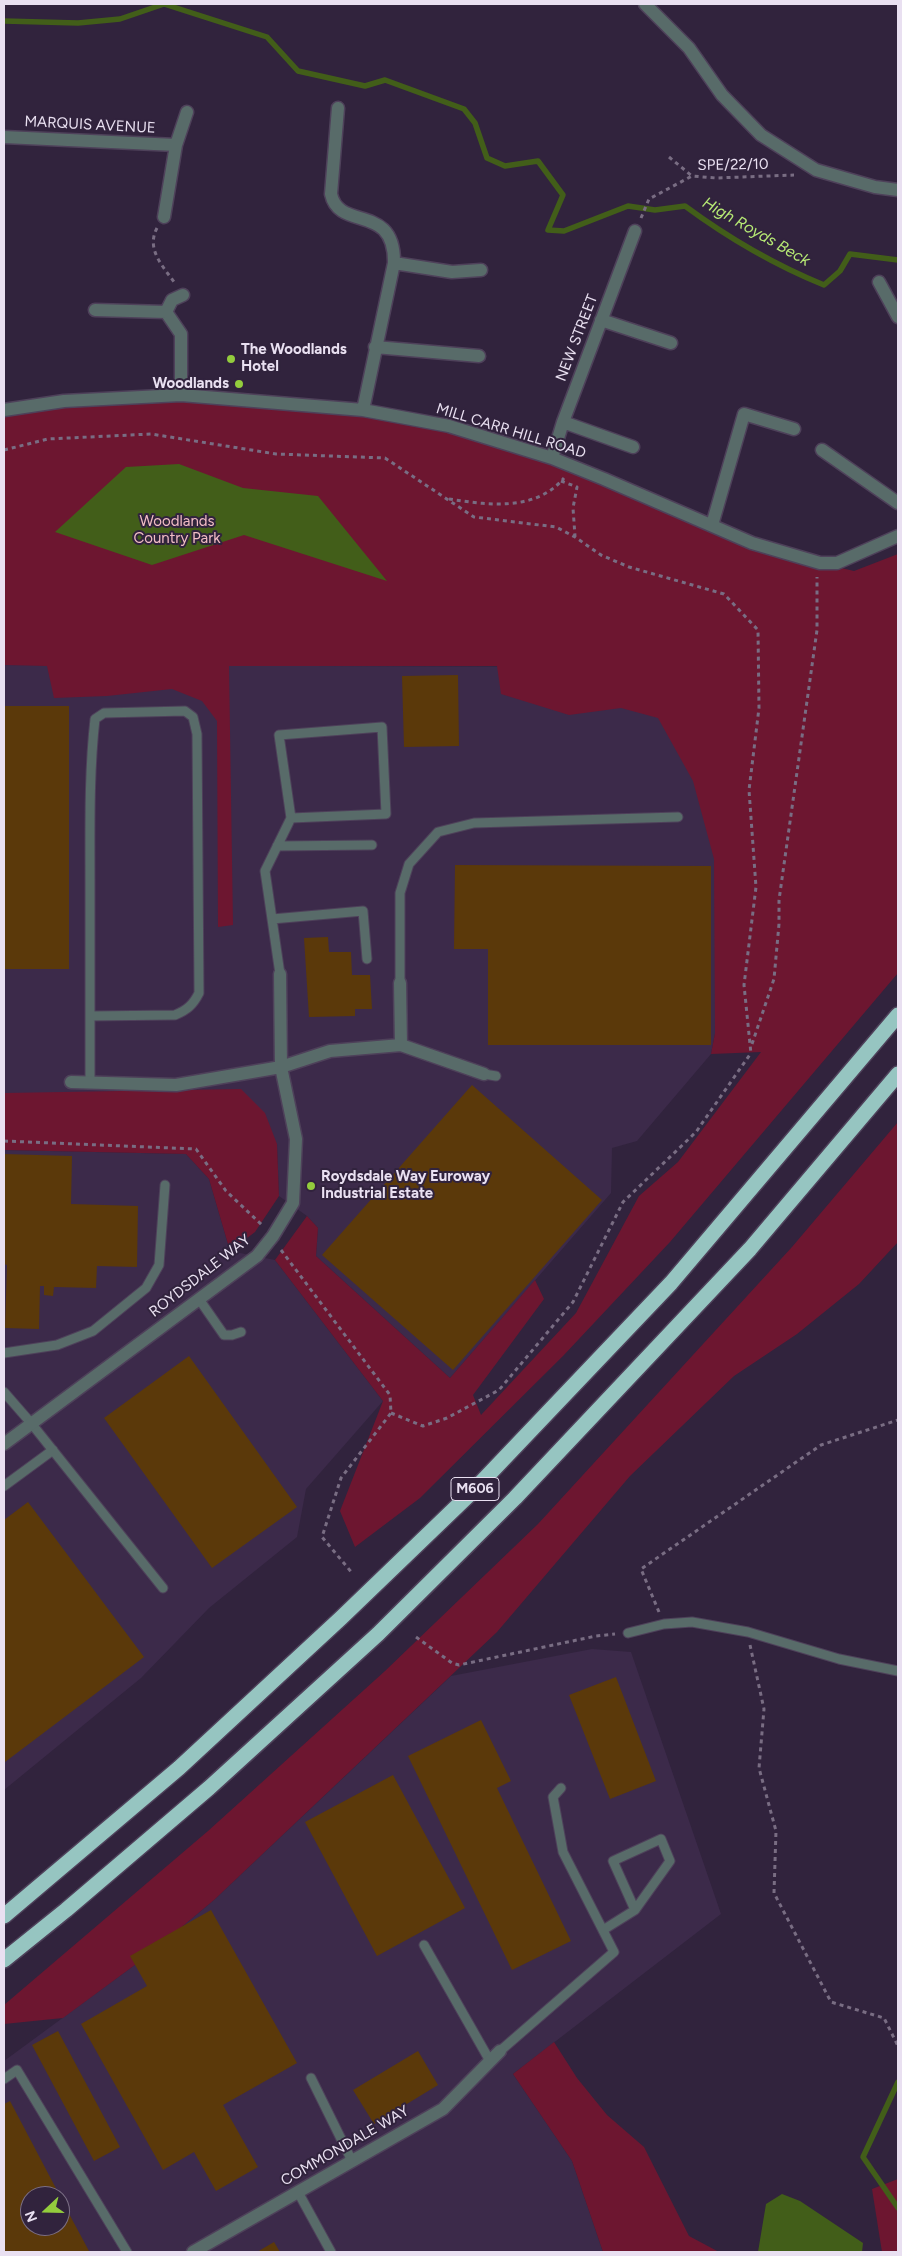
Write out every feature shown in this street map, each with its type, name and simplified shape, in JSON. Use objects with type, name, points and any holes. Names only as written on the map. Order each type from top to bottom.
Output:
[{"type":"highway","name":"M606","points":[[4,1916],[179,1768],[334,1624],[474,1490],[671,1282],[898,1015]]},
{"type":"highway","name":"M606","points":[[4,1960],[66,1910],[216,1782],[378,1634],[515,1498],[750,1249],[898,1074]]},
{"type":"street","points":[[645,4],[689,48],[722,95],[761,135],[816,170],[876,187],[898,190]]},
{"type":"street","points":[[338,108],[331,194],[333,202],[343,212],[372,222],[385,229],[392,242],[394,263],[375,347],[364,410]]},
{"type":"street","name":"MARQUIS AVENUE","points":[[164,217],[176,145],[187,112]]},
{"type":"street","name":"MARQUIS AVENUE","points":[[4,137],[176,145]]},
{"type":"street","name":"NEW STREET","points":[[552,458],[562,422],[638,226]]},
{"type":"street","points":[[394,263],[452,272],[481,270]]},
{"type":"street","points":[[879,282],[898,317]]},
{"type":"street","points":[[166,312],[172,300],[183,295]]},
{"type":"street","points":[[95,310],[166,312]]},
{"type":"street","points":[[166,312],[181,334],[181,395]]},
{"type":"street","points":[[601,320],[671,342]]},
{"type":"street","points":[[375,347],[479,356]]},
{"type":"street","name":"MILL CARR HILL ROAD","points":[[4,410],[64,401],[181,395],[364,410],[450,426],[552,458],[752,543],[820,563],[836,563],[898,536]]},
{"type":"street","points":[[712,525],[744,414],[794,429]]},
{"type":"street","points":[[562,422],[633,447]]},
{"type":"street","points":[[822,450],[898,502]]},
{"type":"street","name":"ROYDSDALE WAY","points":[[4,1444],[257,1256],[273,1236],[293,1203],[296,1139],[281,1067],[280,974]]},
{"type":"street","points":[[400,983],[401,1045]]},
{"type":"street","points":[[71,1082],[176,1085],[281,1067],[330,1051],[401,1045],[490,1075]]},
{"type":"street","name":"COMMONDALE WAY","points":[[193,2252],[443,2109],[500,2051]]},
{"type":"lane","points":[[90,1016],[175,1015],[187,1010],[194,1003],[199,993],[197,734],[193,717],[185,711],[104,713],[95,719],[90,761],[90,1016],[90,1082]]},
{"type":"lane","points":[[280,974],[265,871],[291,818],[279,735],[382,727],[386,814],[291,818]]},
{"type":"lane","points":[[400,983],[400,893],[409,864],[438,832],[474,823],[678,817]]},
{"type":"lane","points":[[277,846],[372,845]]},
{"type":"lane","points":[[272,919],[363,910],[366,959]]},
{"type":"lane","points":[[4,1353],[57,1346],[93,1331],[146,1288],[159,1265],[165,1185]]},
{"type":"lane","points":[[199,1298],[224,1335],[240,1332]]},
{"type":"lane","points":[[4,1392],[53,1450],[163,1588]]},
{"type":"lane","points":[[4,1486],[53,1450]]},
{"type":"lane","points":[[628,1633],[664,1624],[692,1622],[748,1632],[839,1660],[898,1671]]},
{"type":"lane","points":[[500,2051],[614,1952],[563,1852],[553,1796],[561,1788]]},
{"type":"lane","points":[[603,1930],[635,1910],[670,1861],[661,1839],[613,1861],[635,1910]]},
{"type":"lane","points":[[424,1945],[490,2061]]},
{"type":"lane","points":[[4,2079],[17,2070],[127,2252]]},
{"type":"lane","points":[[311,2078],[352,2161]]},
{"type":"lane","points":[[298,2192],[331,2252]]},
{"type":"path","points":[[669,157],[692,176]]},
{"type":"path","name":"SPE/22/10","points":[[638,226],[649,198],[692,176],[716,178],[796,175],[816,170]]},
{"type":"path","points":[[164,217],[153,238],[153,251],[183,295]]},
{"type":"path","points":[[4,450],[48,439],[151,434],[276,454],[385,458],[474,517],[556,527],[575,536],[601,555],[630,567],[724,594],[758,630],[759,708],[749,790],[756,887],[744,985],[751,1054]]},
{"type":"path","points":[[446,498],[493,505],[520,503],[554,488],[574,467]]},
{"type":"path","points":[[561,481],[577,486],[572,508],[575,536]]},
{"type":"path","points":[[391,1413],[423,1426],[448,1418],[499,1390],[573,1302],[623,1202],[696,1132],[751,1054],[752,1039],[768,1002],[774,979],[779,924],[778,900],[817,630],[817,578],[820,563]]},
{"type":"path","points":[[4,1141],[196,1149],[226,1191],[273,1236],[390,1395],[391,1413],[342,1478],[322,1537],[353,1574]]},
{"type":"path","points":[[664,1624],[641,1569],[821,1445],[898,1420]]},
{"type":"path","points":[[748,1632],[764,1709],[760,1768],[776,1831],[774,1893],[831,2002],[884,2018],[898,2046]]},
{"type":"path","points":[[416,1636],[452,1663],[459,1665],[596,1636],[628,1633]]},
{"type":"shaded area","points":[[179,464],[243,488],[318,496],[387,581],[244,535],[152,565],[55,532],[126,467]]},
{"type":"shaded area","points":[[4,665],[632,667],[747,870],[711,1054],[637,1141],[612,1148],[611,1193],[450,1378],[316,1256],[318,1228],[307,1216],[279,1196],[277,1144],[43,1093],[4,1093]]},
{"type":"shaded area","points":[[4,1150],[186,1154],[209,1179],[230,1251],[275,1260],[383,1401],[306,1489],[297,1537],[209,1608],[141,1678],[4,1790]]},
{"type":"shaded area","points":[[592,1649],[631,1652],[721,1914],[513,2074],[572,2161],[603,2252],[4,2252],[4,2061],[147,1956],[214,1900],[451,1676]]},
{"type":"shaded area","points":[[782,2194],[800,2201],[863,2243],[862,2252],[758,2252],[766,2204]]},
{"type":"green space","name":"Woodlands Country Park","points":[[181,395],[449,426],[820,563],[854,571],[898,554],[898,973],[670,1242],[563,1356],[420,1498],[355,1547],[340,1511],[383,1401],[275,1260],[307,1216],[318,1228],[316,1256],[450,1378],[535,1280],[544,1299],[473,1395],[481,1415],[576,1313],[639,1196],[678,1162],[761,1052],[711,1054],[715,1033],[714,859],[693,781],[658,718],[621,708],[569,715],[501,694],[497,666],[229,666],[233,925],[218,927],[217,721],[202,701],[172,689],[107,696],[54,698],[47,666],[4,665],[4,410]]},
{"type":"green space","points":[[241,1089],[265,1113],[277,1144],[279,1196],[255,1232],[230,1251],[209,1179],[186,1154],[4,1150],[4,1093]]},
{"type":"green space","points":[[898,1122],[898,1242],[859,1284],[797,1334],[734,1376],[630,1476],[497,1632],[214,1900],[147,1956],[63,2018],[4,2024],[4,2005],[208,1831],[385,1671],[538,1524],[792,1247]]},
{"type":"green space","points":[[554,2042],[577,2078],[607,2115],[644,2147],[689,2236],[719,2252],[603,2252],[572,2161],[513,2074]]},
{"type":"green space","points":[[898,2179],[898,2252],[882,2252],[872,2189]]},
{"type":"building","points":[[458,675],[459,746],[404,747],[402,676]]},
{"type":"building","points":[[4,706],[69,706],[69,969],[4,969]]},
{"type":"building","points":[[455,865],[711,866],[711,1045],[488,1045],[488,949],[454,949]]},
{"type":"building","points":[[328,937],[329,952],[351,952],[352,975],[370,975],[372,1009],[355,1009],[355,1016],[309,1017],[304,938]]},
{"type":"building","points":[[472,1085],[602,1200],[453,1370],[322,1255]]},
{"type":"building","points":[[4,1154],[72,1156],[71,1204],[138,1206],[137,1267],[97,1266],[96,1288],[54,1287],[53,1296],[44,1295],[44,1286],[40,1286],[39,1329],[5,1328],[7,1265],[4,1264]]},
{"type":"building","points":[[189,1356],[297,1507],[212,1568],[104,1418]]},
{"type":"building","points":[[28,1502],[144,1657],[5,1762],[4,1520]]},
{"type":"building","points":[[616,1677],[656,1781],[610,1799],[569,1695]]},
{"type":"building","points":[[481,1720],[511,1781],[497,1788],[571,1941],[512,1970],[408,1756]]},
{"type":"building","points":[[393,1775],[465,1908],[377,1956],[305,1822]]},
{"type":"building","points":[[211,1910],[297,2063],[223,2105],[258,2167],[216,2191],[194,2152],[163,2170],[81,2024],[147,1986],[130,1956]]},
{"type":"building","points":[[58,2031],[120,2147],[94,2161],[32,2045]]},
{"type":"building","points":[[418,2051],[438,2085],[374,2124],[353,2090]]},
{"type":"building","points":[[10,2101],[55,2186],[20,2186],[20,2236],[70,2236],[70,2216],[89,2251],[4,2252],[4,2104]]},
{"type":"building","points":[[274,2242],[280,2252],[257,2252]]},
{"type":"waterway","name":"High Royds Beck","points":[[4,21],[78,23],[120,19],[164,4],[267,37],[298,71],[365,86],[385,80],[464,109],[475,123],[487,158],[505,166],[538,161],[563,195],[548,230],[564,231],[628,206],[655,210],[685,206],[752,250],[824,285],[840,271],[850,254],[898,260]]},
{"type":"waterway","points":[[898,2082],[863,2157],[898,2208]]},
{"type":"place","name":"The Woodlands Hotel","points":[[231,359]]},
{"type":"place","name":"Woodlands","points":[[239,384]]},
{"type":"place","name":"Roydsdale Way Euroway Industrial Estate","points":[[311,1186]]}]
